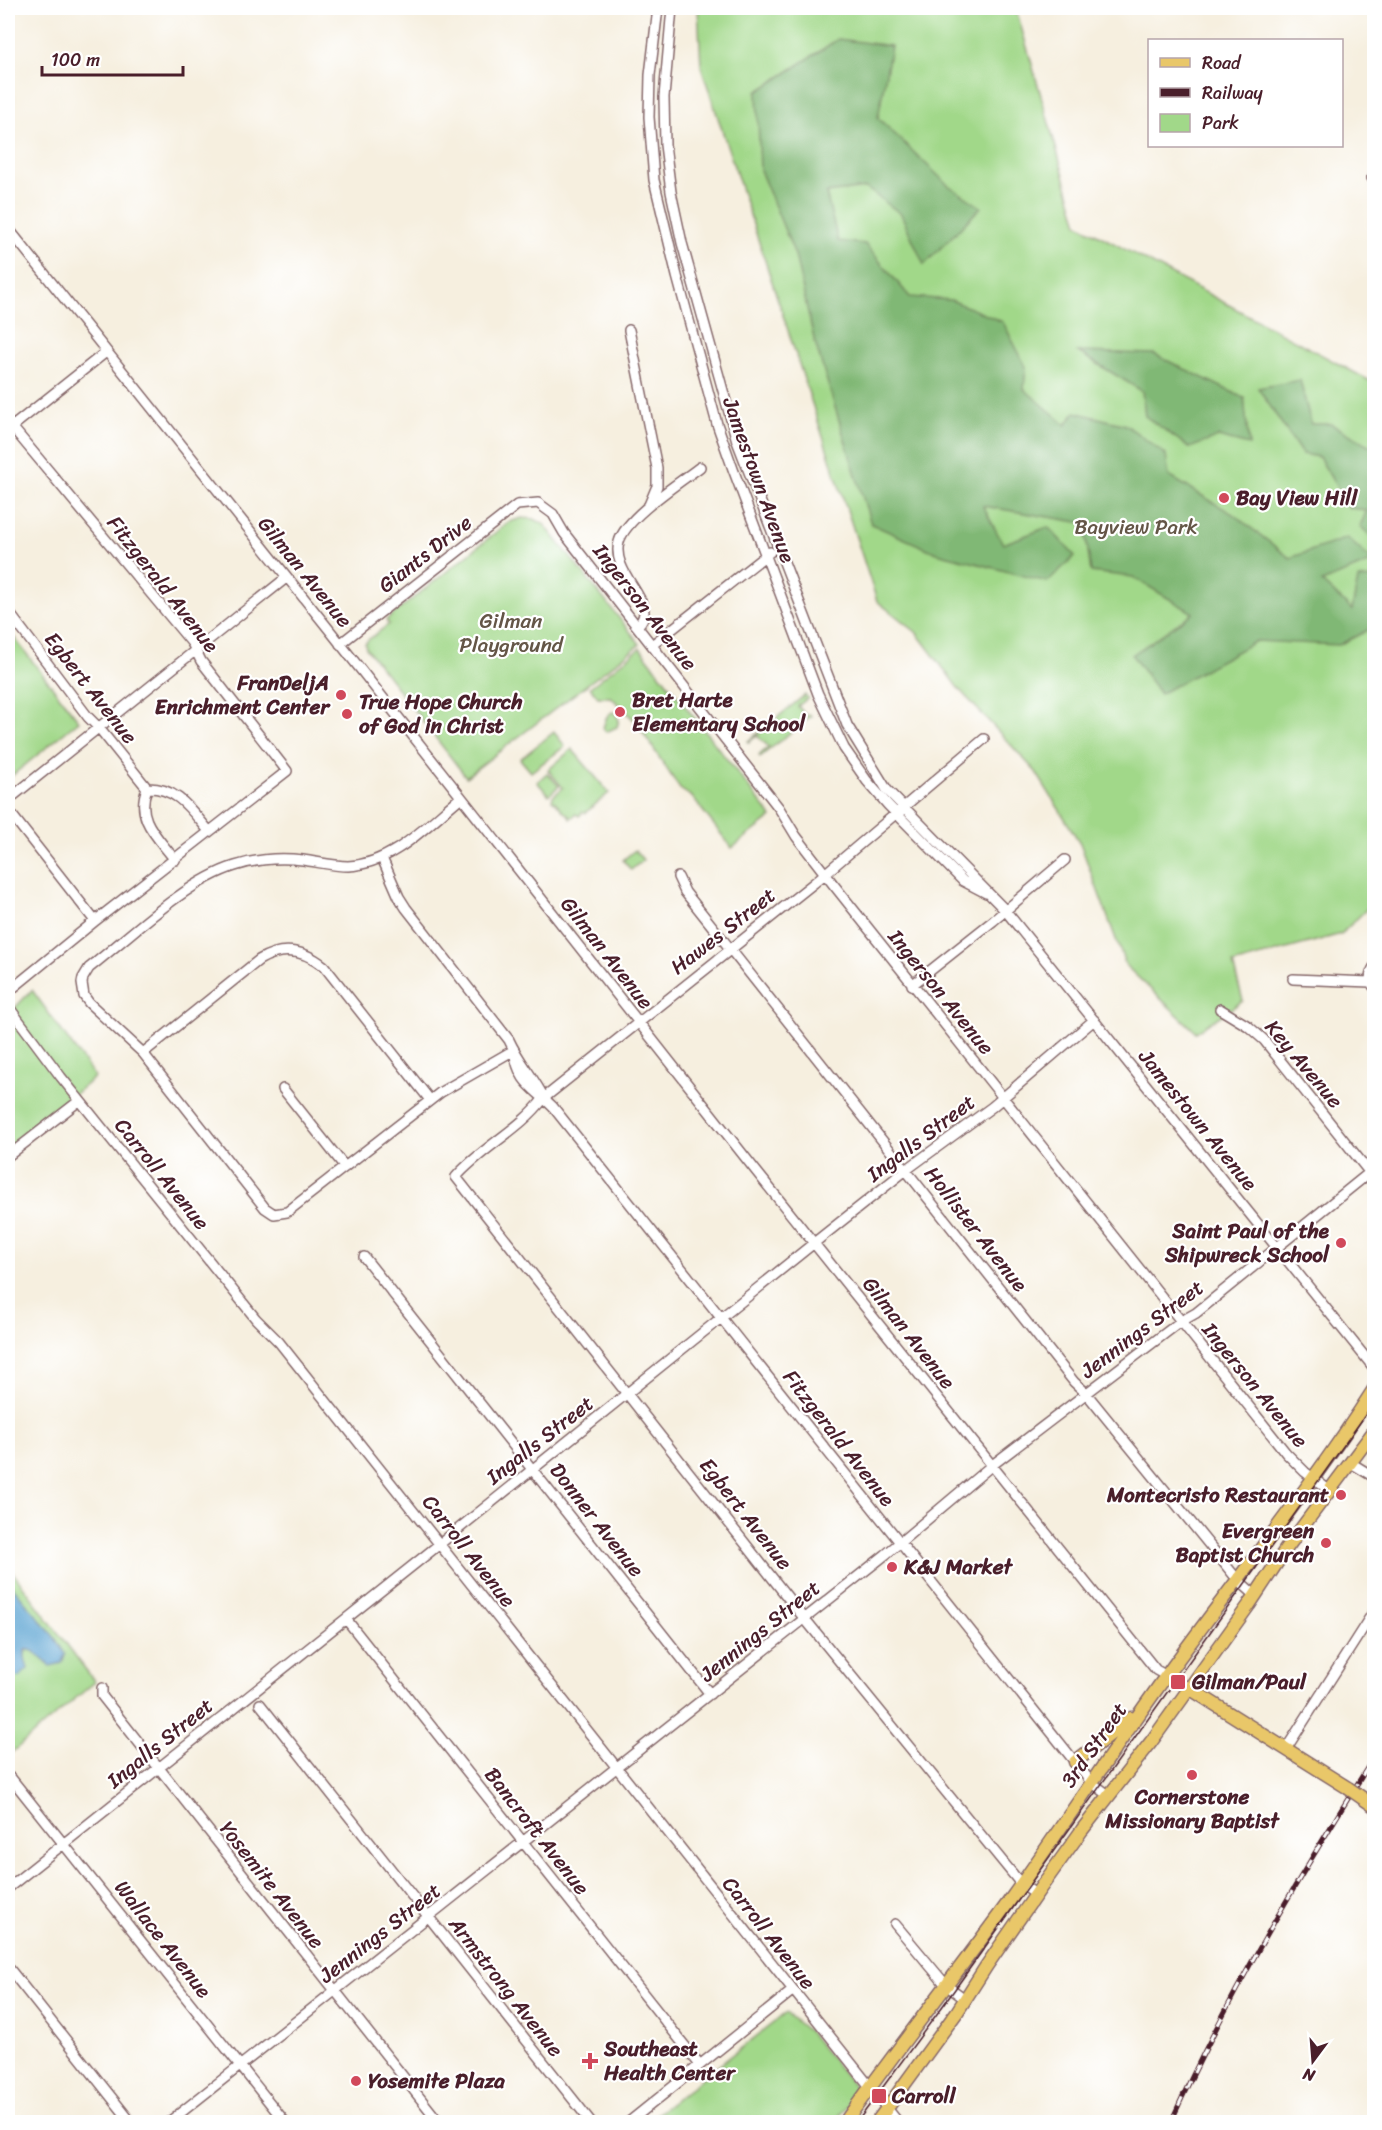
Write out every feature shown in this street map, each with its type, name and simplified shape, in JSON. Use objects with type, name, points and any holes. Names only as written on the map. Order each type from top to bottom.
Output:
[{"type":"main road","name":"3rd Street","points":[[845,2122],[1021,1884],[1143,1708],[1237,1579],[1274,1533],[1374,1389]]},
{"type":"main road","name":"3rd Street","points":[[877,2122],[1082,1830],[1151,1743],[1286,1549],[1374,1431]]},
{"type":"main road","points":[[1189,1688],[1374,1806]]},
{"type":"main road","points":[[1075,1762],[1143,1708]]},
{"type":"street","name":"Jamestown Avenue","points":[[657,8],[650,75],[650,149],[659,207],[725,447],[818,694],[834,730],[860,773],[900,810],[963,881],[991,895],[1005,910],[1374,1368]]},
{"type":"street","name":"Jamestown Avenue","points":[[672,8],[664,97],[664,145],[674,209],[738,445],[847,725],[900,810]]},
{"type":"street","name":"Gilman Avenue","points":[[8,228],[1156,1670],[1189,1688]]},
{"type":"street","points":[[678,282],[692,279]]},
{"type":"street","points":[[629,330],[658,477],[655,494],[623,532],[618,550],[621,569],[636,590],[642,604],[644,618],[638,626]]},
{"type":"street","points":[[9,427],[106,352]]},
{"type":"street","name":"Fitzgerald Avenue","points":[[9,427],[192,643],[201,661],[287,771],[209,831]]},
{"type":"street","points":[[725,447],[738,445]]},
{"type":"street","points":[[643,511],[700,467]]},
{"type":"street","name":"Ingerson Avenue","points":[[538,503],[553,514],[564,533],[779,808],[796,836],[825,874],[1180,1322],[1286,1453],[1330,1491]]},
{"type":"street","name":"Giants Drive","points":[[340,644],[517,505],[538,503]]},
{"type":"street","points":[[651,645],[777,547]]},
{"type":"street","points":[[8,800],[286,578]]},
{"type":"street","name":"Egbert Avenue","points":[[8,611],[88,717],[147,788]]},
{"type":"street","name":"Hawes Street","points":[[456,1177],[535,1111],[544,1098],[825,874],[984,739]]},
{"type":"street","points":[[8,992],[175,860],[209,831],[183,800],[170,791],[158,787],[147,788],[142,809],[148,825],[175,860]]},
{"type":"street","points":[[460,798],[382,858],[350,866],[271,859],[253,861],[221,871],[180,895],[89,968],[82,983],[84,996],[143,1053],[270,1212],[280,1214],[287,1212],[430,1100],[514,1050]]},
{"type":"street","points":[[8,810],[95,921]]},
{"type":"street","name":"Fitzgerald Avenue","points":[[382,858],[399,897],[508,1038],[544,1098],[1091,1782],[1110,1796]]},
{"type":"street","points":[[912,985],[1065,860]]},
{"type":"street","name":"Hollister Avenue","points":[[678,877],[685,892],[1074,1382],[1237,1579],[1255,1595]]},
{"type":"street","points":[[143,1053],[259,960],[278,952],[299,952],[309,955],[324,966],[430,1100]]},
{"type":"street","points":[[1293,979],[1372,985],[1370,974],[1374,967]]},
{"type":"street","name":"Carroll Avenue","points":[[8,1006],[79,1101],[255,1319],[279,1342],[898,2122]]},
{"type":"street","name":"Key Avenue","points":[[1220,1009],[1248,1026],[1264,1040],[1373,1173]]},
{"type":"street","name":"Ingalls Street","points":[[8,1888],[722,1319],[814,1243],[1002,1098],[1094,1020]]},
{"type":"street","points":[[283,1089],[345,1167]]},
{"type":"street","points":[[8,1156],[79,1101]]},
{"type":"street","name":"Jennings Street","points":[[169,2122],[791,1630],[804,1617],[992,1466],[1180,1322],[1196,1313],[1373,1173]]},
{"type":"street","name":"Egbert Avenue","points":[[456,1177],[804,1617],[1021,1884],[1037,1895]]},
{"type":"street","name":"Donner Avenue","points":[[364,1257],[710,1694]]},
{"type":"street","points":[[1351,1463],[1374,1477]]},
{"type":"street","points":[[1286,1749],[1374,1611]]},
{"type":"street","name":"Bancroft Avenue","points":[[346,1619],[700,2065]]},
{"type":"street","name":"Yosemite Avenue","points":[[102,1692],[157,1769],[439,2122]]},
{"type":"street","name":"Armstrong Avenue","points":[[260,1704],[591,2122]]},
{"type":"street","name":"Wallace Avenue","points":[[11,1778],[285,2122]]},
{"type":"street","points":[[895,1924],[946,1985],[965,1999]]},
{"type":"street","points":[[8,1966],[131,2122]]},
{"type":"street","points":[[629,2122],[792,1991]]},
{"type":"green space","name":"Bayview Park","points":[[698,8],[1016,9],[1078,224],[1374,383],[1374,902],[1341,934],[1233,964],[1243,1001],[1196,1032],[1126,966],[1080,843],[1036,772],[958,688],[916,632],[877,601],[701,66]]},
{"type":"green space","points":[[838,39],[891,46],[878,118],[948,185],[981,207],[924,265],[901,214],[866,188],[826,193],[838,241],[865,244],[910,297],[951,300],[1003,322],[1026,367],[1024,389],[1066,425],[1075,412],[1126,425],[1166,455],[1169,476],[1233,514],[1290,558],[1347,538],[1373,561],[1322,582],[1352,610],[1358,579],[1374,578],[1374,627],[1339,645],[1256,641],[1160,694],[1132,655],[1193,613],[1133,577],[1091,572],[1084,523],[983,506],[1003,544],[1048,527],[1075,556],[1047,582],[937,553],[871,524],[814,339],[795,255],[760,170],[757,92]]},
{"type":"green space","points":[[1078,352],[1154,354],[1244,398],[1249,445],[1218,437],[1190,448],[1145,416],[1142,391]]},
{"type":"green space","points":[[1300,380],[1311,424],[1331,424],[1374,448],[1374,539],[1360,526],[1367,510],[1349,508],[1319,457],[1302,454],[1258,388]]},
{"type":"green space","name":"Gilman Playground","points":[[522,518],[543,523],[640,644],[466,777],[365,644],[389,624],[386,620],[509,522]]},
{"type":"green space","points":[[8,630],[79,721],[8,779]]},
{"type":"green space","points":[[640,648],[772,817],[732,848],[692,797],[680,789],[636,722],[611,697],[598,697],[590,687]]},
{"type":"green space","points":[[805,695],[808,698],[798,706],[806,716],[809,714],[811,716],[760,757],[759,755],[769,747],[758,735],[748,741]]},
{"type":"green space","points":[[612,712],[619,720],[617,727],[606,732],[603,728],[604,723]]},
{"type":"green space","points":[[554,732],[565,746],[531,772],[520,759]]},
{"type":"green space","points":[[572,749],[609,793],[585,813],[579,816],[576,814],[570,819],[569,815],[552,800],[553,796],[563,788],[548,770]]},
{"type":"green space","points":[[547,773],[559,786],[549,795],[537,782]]},
{"type":"green space","points":[[635,850],[643,860],[631,870],[623,860]]},
{"type":"green space","points":[[32,990],[95,1077],[8,1149],[8,1015]]},
{"type":"green space","points":[[8,1566],[95,1682],[11,1753],[8,1749],[8,1659],[20,1658],[43,1634],[8,1588]]},
{"type":"green space","points":[[786,2013],[809,2032],[858,2091],[835,2122],[647,2122]]},
{"type":"water","points":[[8,1581],[55,1638],[65,1654],[62,1663],[50,1666],[33,1651],[25,1649],[28,1669],[19,1677],[8,1677]]},
{"type":"tram line","points":[[857,2122],[945,2003],[1374,1403]]},
{"type":"railway","points":[[1171,2122],[1216,2028],[1266,1936],[1374,1757]]},
{"type":"place","name":"Bay View Hill","points":[[1224,498]]},
{"type":"place","name":"FranDeljA Enrichment Center","points":[[341,695]]},
{"type":"place","name":"Bret Harte Elementary School","points":[[620,712]]},
{"type":"place","name":"True Hope Church of God in Christ","points":[[347,714]]},
{"type":"place","name":"Saint Paul of the Shipwreck School","points":[[1341,1243]]},
{"type":"place","name":"Montecristo Restaurant","points":[[1341,1495]]},
{"type":"place","name":"Evergreen Baptist Church","points":[[1326,1543]]},
{"type":"place","name":"K&J Market","points":[[892,1567]]},
{"type":"place","name":"Gilman/Paul","points":[[1178,1682]]},
{"type":"place","name":"Cornerstone Missionary Baptist","points":[[1192,1775]]},
{"type":"place","name":"Southeast Health Center","points":[[590,2061]]},
{"type":"place","name":"Yosemite Plaza","points":[[356,2081]]},
{"type":"place","name":"Carroll","points":[[879,2096]]}]
